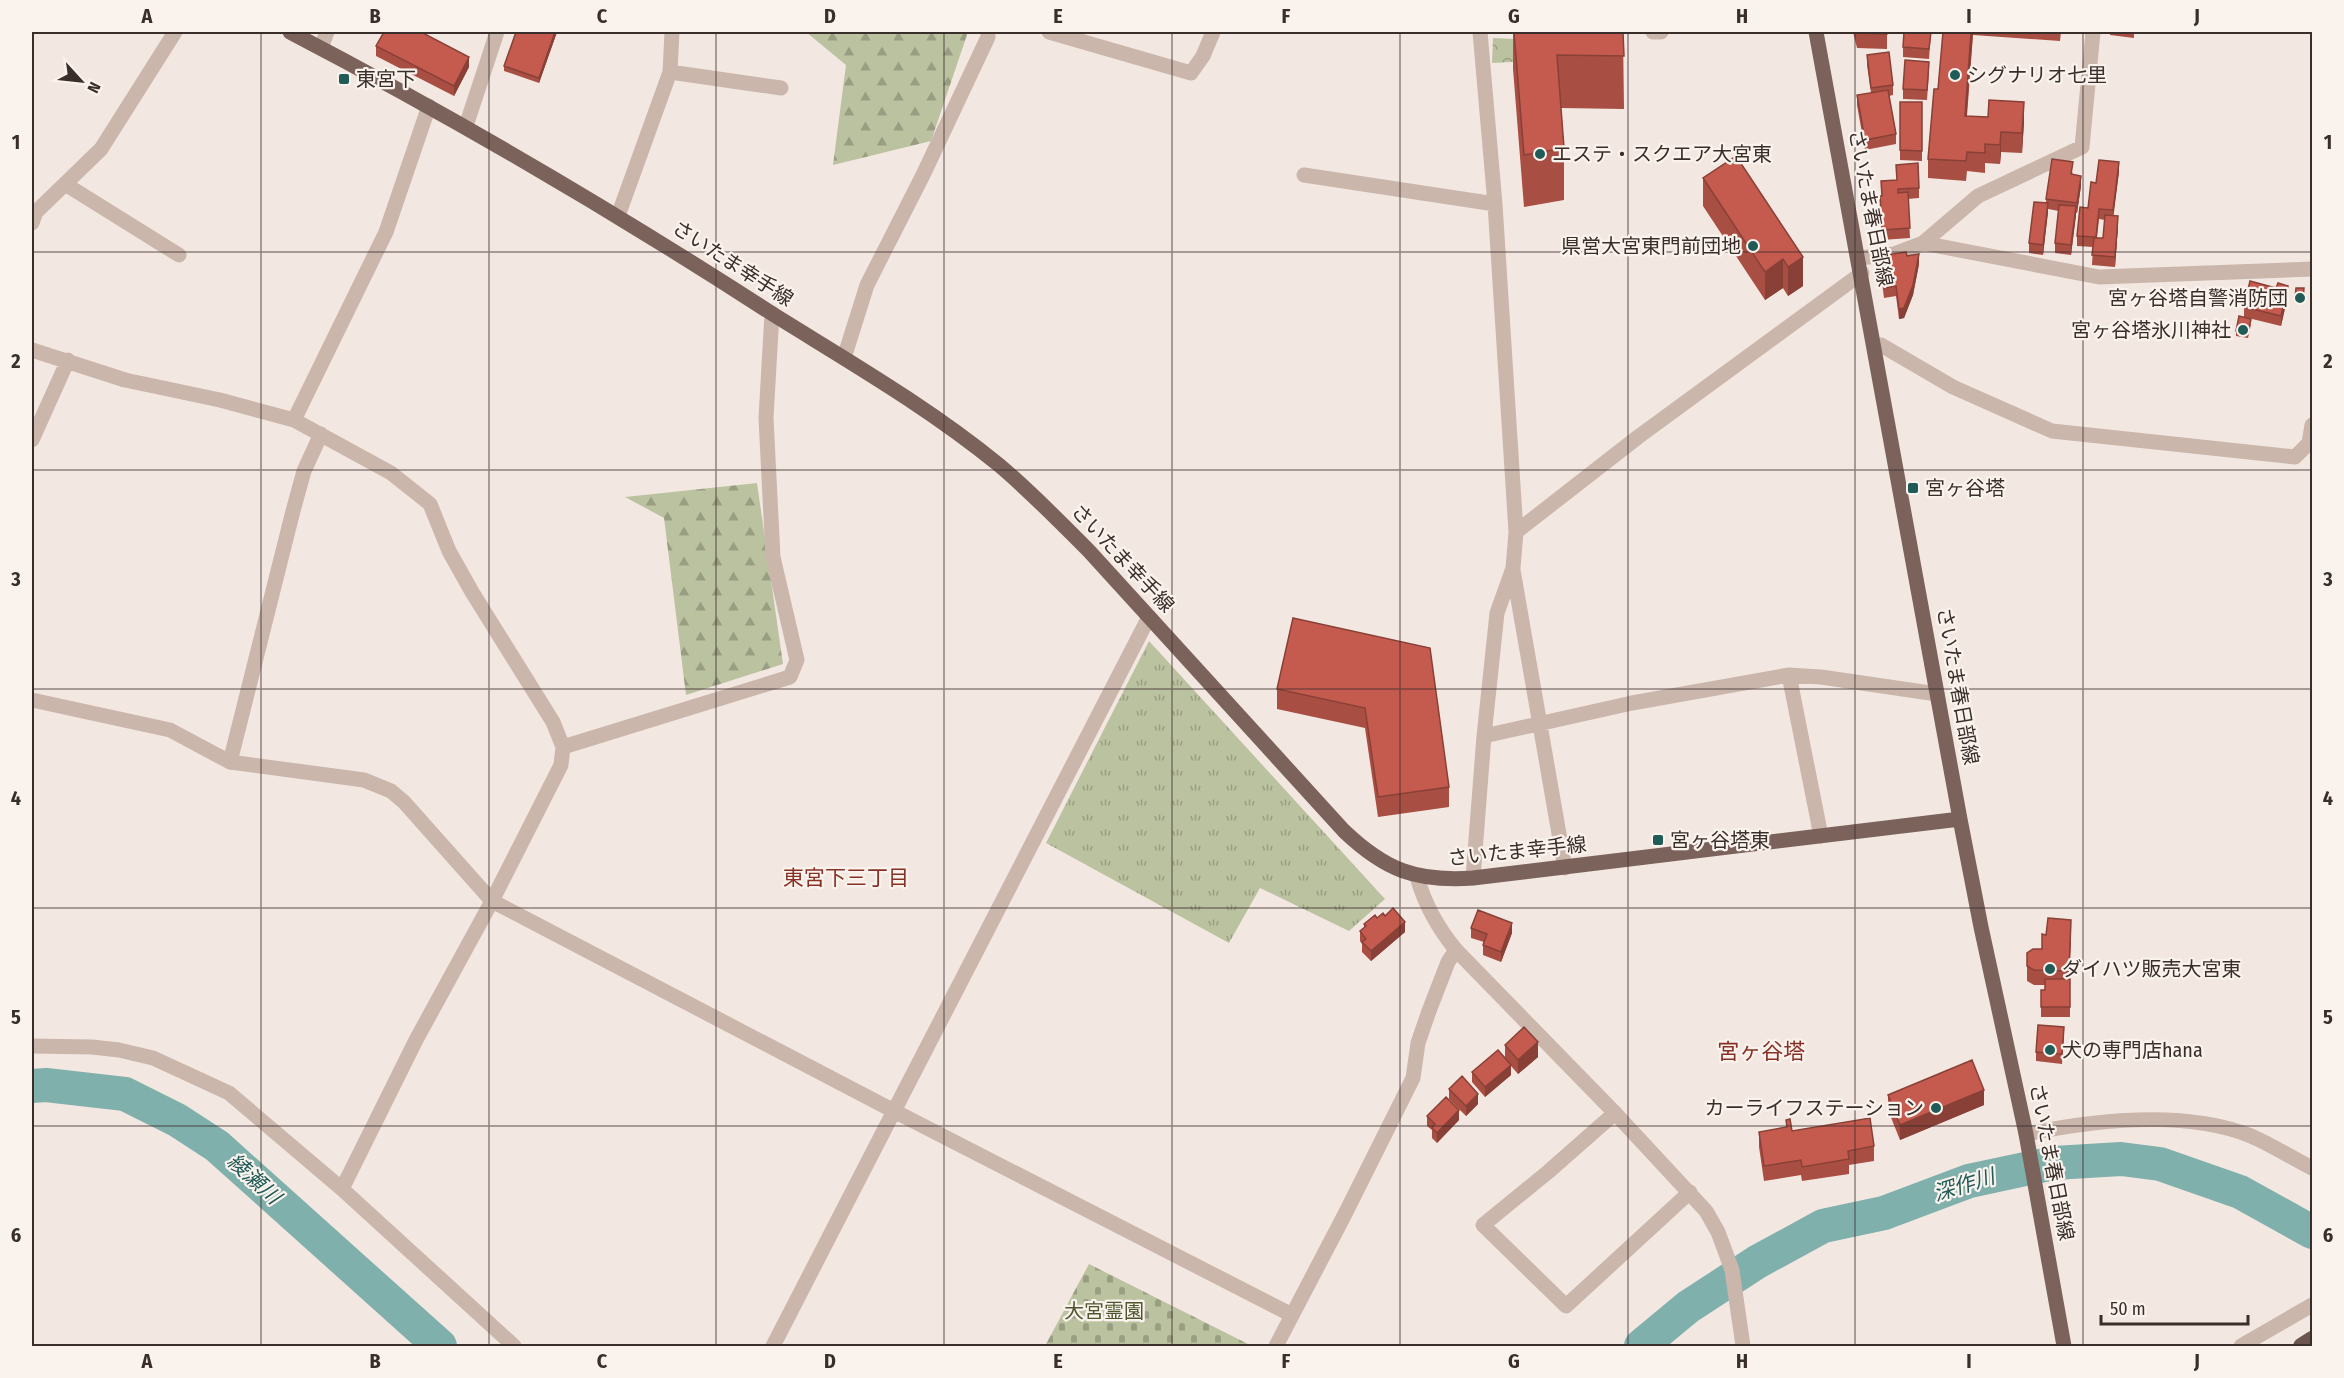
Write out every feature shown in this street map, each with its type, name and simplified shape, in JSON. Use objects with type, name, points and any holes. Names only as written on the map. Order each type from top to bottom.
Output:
[{"type":"highway","points":[[2301,1347],[2313,1339]]},
{"type":"main road","name":"さいたま幸手線","points":[[290,32],[466,126],[618,216],[844,358],[999,465],[1046,507],[1089,551],[1344,831],[1378,859],[1398,871],[1417,877],[1437,879],[1473,878],[1960,819]]},
{"type":"main road","name":"さいたま春日部線","points":[[1816,32],[1960,819],[2043,1219],[2064,1347]]},
{"type":"street","points":[[32,223],[36,212],[101,149],[175,32]]},
{"type":"street","points":[[321,48],[327,32]]},
{"type":"street","points":[[466,126],[497,32]]},
{"type":"street","points":[[618,216],[670,72],[672,32]]},
{"type":"street","points":[[844,358],[867,285],[928,164],[988,37],[988,32]]},
{"type":"street","points":[[1050,32],[1191,73],[1203,56],[1212,32]]},
{"type":"street","points":[[1480,32],[1495,204],[1516,532],[1513,568],[1565,868]]},
{"type":"street","points":[[1653,32],[1661,32]]},
{"type":"street","points":[[1516,532],[1860,266],[1923,243],[1978,196],[2082,147],[2093,32]]},
{"type":"street","points":[[670,72],[780,88]]},
{"type":"street","points":[[294,420],[386,232],[429,106]]},
{"type":"street","points":[[1305,175],[1495,204]]},
{"type":"street","points":[[65,184],[179,255]]},
{"type":"street","points":[[1923,243],[2099,277],[2313,269]]},
{"type":"street","points":[[563,747],[790,677],[797,660],[773,556],[771,522],[766,418],[772,313]]},
{"type":"street","points":[[1875,347],[1881,345],[1953,387],[2052,431],[2295,457],[2309,443],[2313,425]]},
{"type":"street","points":[[32,350],[125,380],[220,400],[294,420],[391,473],[430,504],[449,551],[553,722],[563,747],[561,765],[492,901],[416,1040],[342,1189]]},
{"type":"street","points":[[32,440],[68,360]]},
{"type":"street","points":[[230,762],[304,471],[321,434]]},
{"type":"street","points":[[1473,878],[1484,736],[1497,613],[1513,568]]},
{"type":"street","points":[[773,1347],[1149,617]]},
{"type":"street","points":[[1484,736],[1632,703],[1790,675],[1821,677],[1937,694]]},
{"type":"street","points":[[1790,675],[1821,836]]},
{"type":"street","points":[[32,700],[170,730],[230,762],[364,780],[391,791],[404,802],[492,901],[894,1112],[1292,1315]]},
{"type":"street","points":[[1417,877],[1433,919],[1456,950],[1615,1113],[1706,1211],[1726,1250],[1732,1269],[1743,1347]]},
{"type":"street","points":[[1276,1347],[1413,1078],[1418,1043],[1428,1011],[1448,962],[1456,950]]},
{"type":"street","points":[[32,1046],[92,1047],[119,1050],[153,1058],[229,1093],[342,1189],[514,1347]]},
{"type":"street","points":[[1615,1113],[1483,1225],[1566,1306],[1690,1192]]},
{"type":"street","points":[[2027,1138],[2100,1122],[2148,1119],[2212,1124],[2250,1136],[2313,1168]]},
{"type":"street","points":[[2241,1347],[2313,1305]]},
{"type":"green space","points":[[806,32],[968,32],[931,141],[833,165],[846,65]]},
{"type":"green space","points":[[1493,38],[1554,41],[1553,60],[1492,63]]},
{"type":"green space","points":[[757,483],[783,664],[686,695],[664,518],[625,497]]},
{"type":"green space","points":[[1149,641],[1385,899],[1349,931],[1260,888],[1229,943],[1046,843]]},
{"type":"green space","name":"大宮霊園","points":[[1089,1264],[1252,1346],[1045,1346]]},
{"type":"building","points":[[384,32],[421,32],[469,57],[454,86],[376,46]]},
{"type":"building","points":[[516,32],[555,32],[539,78],[504,66]]},
{"type":"building","points":[[1514,32],[1623,32],[1624,56],[1557,55],[1564,148],[1524,155]]},
{"type":"building","points":[[1887,32],[1887,34],[1857,33]]},
{"type":"building","points":[[1904,32],[1931,32],[1929,49],[1903,47]]},
{"type":"building","name":"シグナリオ七里","points":[[1943,32],[1971,32],[1965,116],[1988,117],[1989,100],[2024,102],[2022,133],[2001,132],[2000,145],[1985,144],[1985,153],[1967,152],[1966,161],[1928,159],[1934,89],[1938,89]]},
{"type":"building","points":[[1889,52],[1893,85],[1871,88],[1867,55]]},
{"type":"building","points":[[1905,60],[1929,62],[1927,90],[1903,89]]},
{"type":"building","points":[[1888,90],[1896,134],[1865,140],[1857,95]]},
{"type":"building","points":[[1900,102],[1922,102],[1922,151],[1900,150]]},
{"type":"building","points":[[1736,156],[1803,257],[1788,267],[1783,259],[1765,272],[1703,178]]},
{"type":"building","points":[[2052,159],[2073,162],[2071,174],[2081,176],[2077,203],[2046,199]]},
{"type":"building","points":[[2099,160],[2119,162],[2113,210],[2099,209],[2096,237],[2077,236],[2080,207],[2088,208],[2091,182],[2096,183]]},
{"type":"building","points":[[1918,163],[1919,188],[1898,189],[1898,193],[1908,192],[1910,228],[1882,230],[1881,181],[1897,180],[1896,165]]},
{"type":"building","points":[[2034,202],[2048,203],[2043,245],[2029,243]]},
{"type":"building","points":[[2059,205],[2076,206],[2071,245],[2055,243]]},
{"type":"building","points":[[2105,215],[2118,216],[2115,257],[2092,255],[2094,238],[2103,238]]},
{"type":"building","points":[[1906,252],[1907,256],[1919,254],[1913,285],[1904,308],[1899,309],[1896,286],[1884,288],[1880,256]]},
{"type":"building","points":[[2250,281],[2276,288],[2278,283],[2288,286],[2281,316],[2244,307]]},
{"type":"building","points":[[2296,288],[2304,288],[2303,299],[2295,298]]},
{"type":"building","name":"宮ヶ谷塔氷川神社","points":[[2239,316],[2251,319],[2248,333],[2236,331]]},
{"type":"building","points":[[1293,618],[1430,648],[1449,787],[1378,797],[1365,708],[1277,689]]},
{"type":"building","points":[[1393,908],[1405,922],[1371,951],[1362,942],[1366,939],[1360,931],[1366,926],[1364,924],[1375,915],[1377,918],[1383,913],[1385,916]]},
{"type":"building","points":[[1478,910],[1512,923],[1501,952],[1483,945],[1487,934],[1471,928]]},
{"type":"building","points":[[2048,918],[2071,920],[2069,971],[2034,970],[2027,966],[2027,953],[2033,949],[2042,949],[2042,934],[2046,935]]},
{"type":"building","points":[[2045,979],[2070,979],[2070,1007],[2041,1007],[2041,990],[2045,990]]},
{"type":"building","points":[[2038,1025],[2064,1027],[2062,1054],[2036,1052]]},
{"type":"building","points":[[1524,1027],[1538,1042],[1518,1060],[1505,1045]]},
{"type":"building","points":[[1498,1050],[1511,1065],[1485,1087],[1472,1072]]},
{"type":"building","points":[[1972,1060],[1984,1090],[1900,1125],[1888,1095]]},
{"type":"building","points":[[1462,1076],[1478,1094],[1466,1106],[1449,1089]]},
{"type":"building","points":[[1446,1097],[1459,1110],[1437,1133],[1432,1128],[1435,1124],[1427,1116]]},
{"type":"building","points":[[1870,1118],[1874,1146],[1848,1151],[1849,1159],[1802,1167],[1801,1160],[1764,1166],[1759,1132],[1787,1127],[1786,1120],[1790,1119],[1792,1131]]},
{"type":"waterway","name":"綾瀬川","points":[[32,1086],[46,1085],[125,1094],[177,1120],[217,1146],[440,1346]]},
{"type":"waterway","name":"深作川","points":[[1641,1346],[1688,1307],[1757,1262],[1823,1226],[1884,1213],[1969,1181],[2054,1163],[2121,1159],[2160,1164],[2240,1192],[2312,1232]]},
{"type":"place","name":"シグナリオ七里","points":[[1955,75]]},
{"type":"place","name":"東宮下","points":[[344,79]]},
{"type":"place","name":"エステ・スクエア大宮東","points":[[1540,154]]},
{"type":"place","name":"県営大宮東門前団地","points":[[1753,246]]},
{"type":"place","name":"宮ヶ谷塔自警消防団","points":[[2300,298]]},
{"type":"place","name":"宮ヶ谷塔氷川神社","points":[[2243,330]]},
{"type":"place","name":"宮ヶ谷塔","points":[[1913,488]]},
{"type":"place","name":"宮ヶ谷塔東","points":[[1658,840]]},
{"type":"place","name":"ダイハツ販売大宮東","points":[[2050,969]]},
{"type":"place","name":"犬の専門店hana","points":[[2050,1050]]},
{"type":"place","name":"カーライフステーション","points":[[1936,1108]]},
{"type":"district","name":"東宮下三丁目","points":[[846,878]]},
{"type":"district","name":"宮ヶ谷塔","points":[[1761,1051]]}]
